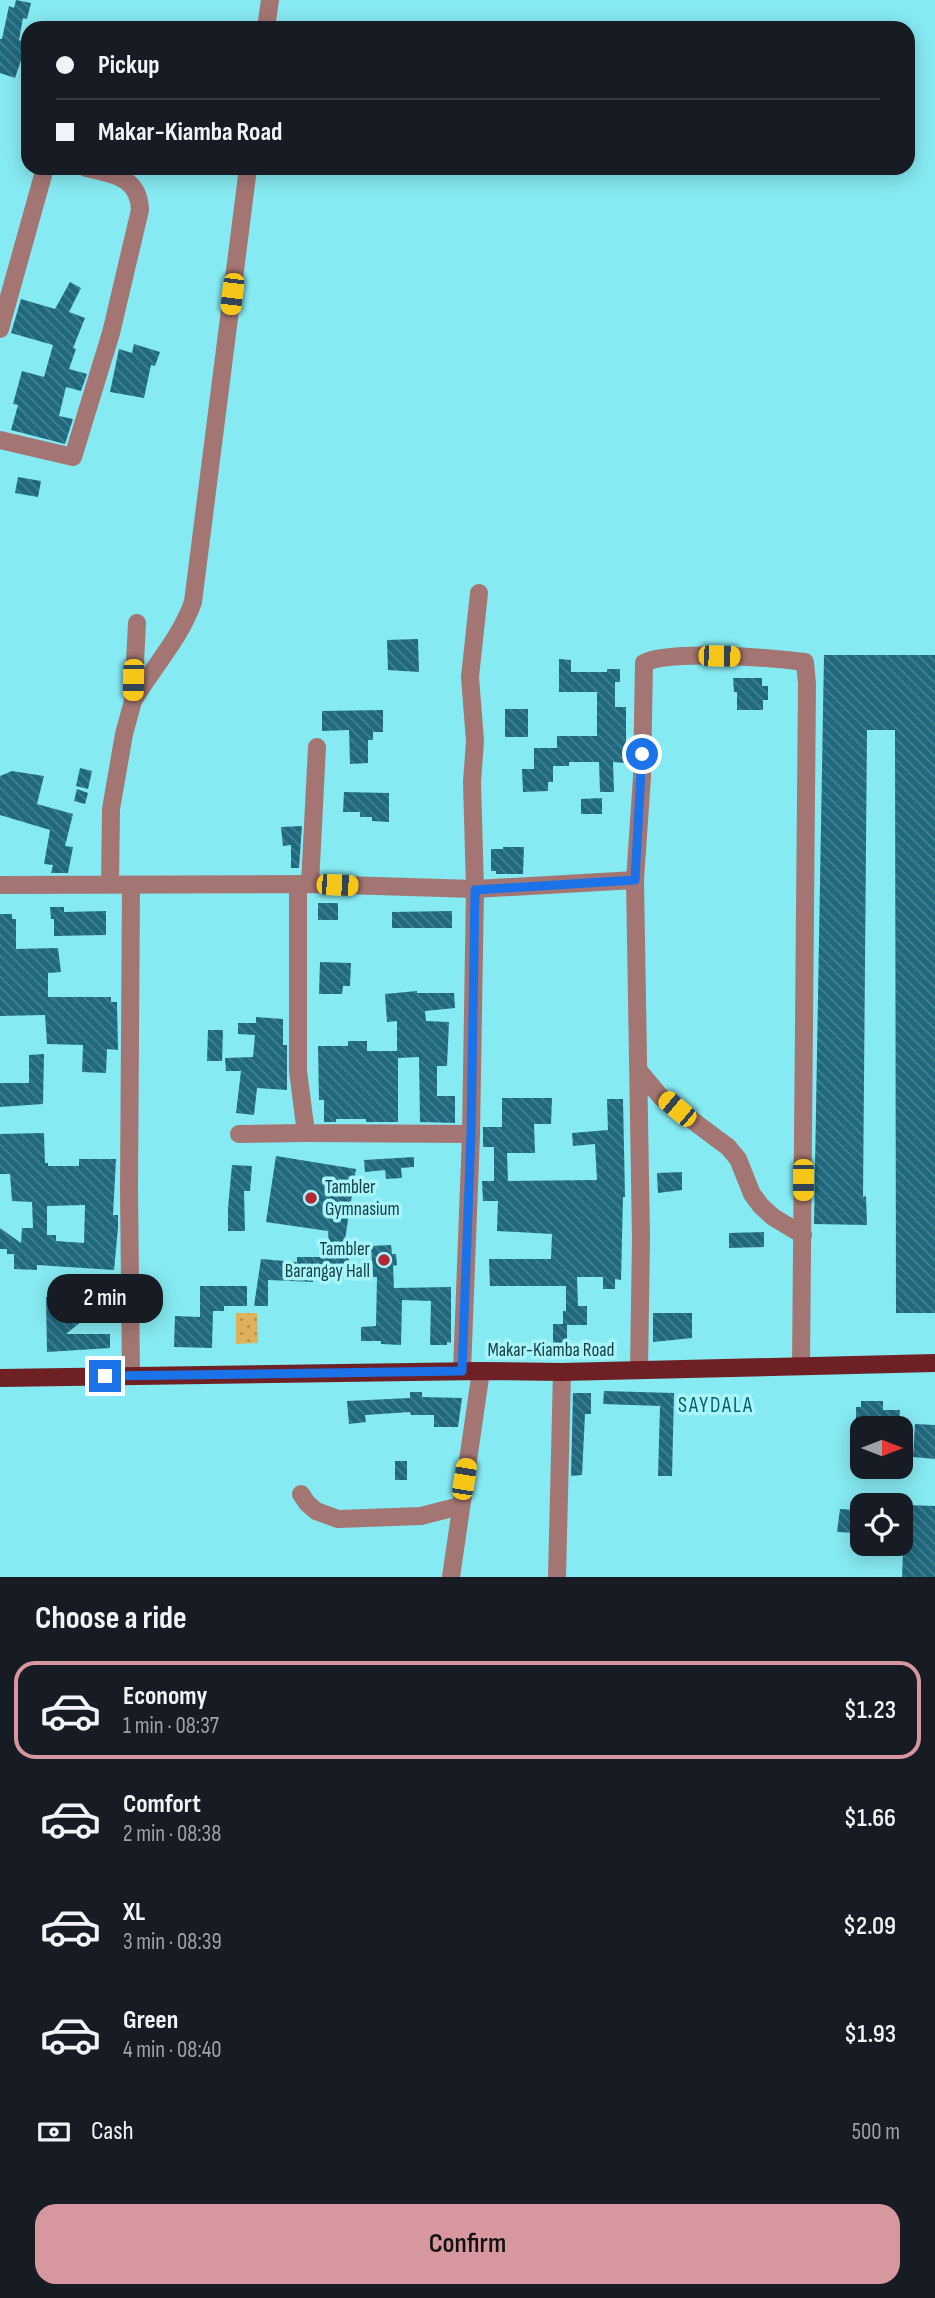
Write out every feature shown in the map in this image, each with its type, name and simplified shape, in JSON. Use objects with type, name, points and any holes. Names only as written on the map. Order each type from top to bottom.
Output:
[{"type":"main road","name":"Makar-Kiamba Road","points":[[0,1378],[562,1372],[935,1363]]},
{"type":"street","points":[[267,21],[270,0]]},
{"type":"street","points":[[0,329],[43,175]]},
{"type":"street","points":[[0,440],[72,457],[111,333],[140,210],[136,189],[129,182],[114,175]]},
{"type":"street","points":[[133,701],[150,671],[185,625],[193,602],[247,175]]},
{"type":"street","points":[[462,1371],[471,1134],[475,890],[472,782],[475,741],[470,677],[479,593]]},
{"type":"street","points":[[110,884],[113,789],[133,701],[137,623]]},
{"type":"street","points":[[639,1370],[641,1238],[635,880],[642,777],[644,663],[662,658],[692,656],[805,662],[807,684],[801,1366]]},
{"type":"street","points":[[306,1133],[298,1071],[304,885],[317,747]]},
{"type":"street","points":[[0,885],[304,885],[475,890],[635,880]]},
{"type":"street","points":[[131,885],[131,1376]]},
{"type":"street","points":[[639,1071],[661,1097],[728,1147],[738,1159],[752,1194],[761,1206],[773,1217],[803,1235]]},
{"type":"street","points":[[239,1134],[471,1134]]},
{"type":"street","points":[[451,1577],[481,1371]]},
{"type":"street","points":[[557,1577],[562,1372]]},
{"type":"street","points":[[301,1494],[316,1511],[338,1519],[422,1516],[460,1506]]},
{"type":"shaded area","points":[[236,1313],[257,1313],[258,1343],[236,1344]]},
{"type":"building","points":[[16,0],[31,3],[27,19],[23,18],[21,21],[21,60],[15,78],[0,73],[0,39],[9,6],[14,8]]},
{"type":"building","points":[[70,282],[81,288],[69,312],[85,318],[73,348],[76,349],[69,369],[87,374],[81,391],[66,387],[59,416],[73,419],[65,444],[11,430],[18,405],[13,404],[22,371],[44,377],[53,345],[11,333],[21,299],[55,309]]},
{"type":"building","points":[[134,344],[160,352],[155,366],[151,365],[144,398],[110,392],[119,349],[132,353]]},
{"type":"building","points":[[18,477],[41,481],[38,497],[15,493]]},
{"type":"building","points":[[418,639],[419,672],[388,670],[387,640]]},
{"type":"building","points":[[824,655],[935,655],[935,1313],[896,1313],[895,730],[867,730],[863,1197],[866,1196],[867,1225],[814,1224]]},
{"type":"building","points":[[559,659],[571,660],[571,672],[607,672],[607,669],[620,669],[620,682],[615,682],[615,707],[626,707],[626,763],[613,762],[614,792],[600,792],[599,762],[569,762],[569,766],[553,766],[553,782],[548,782],[548,791],[523,792],[522,769],[534,769],[534,748],[557,748],[557,736],[597,736],[597,692],[559,692]]},
{"type":"building","points":[[733,678],[762,678],[762,686],[768,686],[768,700],[763,700],[763,710],[737,710],[737,692],[734,692]]},
{"type":"building","points":[[505,709],[528,709],[528,737],[505,737]]},
{"type":"building","points":[[383,710],[383,732],[373,732],[373,740],[368,740],[368,763],[350,764],[349,730],[322,731],[322,711]]},
{"type":"building","points":[[80,768],[92,771],[88,789],[76,786]]},
{"type":"building","points":[[12,771],[44,776],[37,804],[73,814],[65,846],[73,847],[68,873],[51,873],[53,865],[44,864],[50,830],[0,815],[0,776]]},
{"type":"building","points":[[77,789],[88,793],[85,804],[74,801]]},
{"type":"building","points":[[344,792],[389,793],[389,822],[360,817],[360,812],[343,812]]},
{"type":"building","points":[[602,798],[602,814],[581,814],[581,799]]},
{"type":"building","points":[[302,826],[299,868],[291,868],[291,845],[283,846],[281,827]]},
{"type":"building","points":[[524,847],[523,874],[496,874],[496,871],[491,871],[491,849]]},
{"type":"building","points":[[318,903],[338,903],[338,920],[318,920]]},
{"type":"building","points":[[50,907],[64,907],[64,912],[106,911],[106,935],[54,936],[54,919],[51,919]]},
{"type":"building","points":[[452,911],[452,928],[392,928],[392,912]]},
{"type":"building","points":[[0,914],[12,914],[12,919],[16,919],[16,949],[58,948],[61,972],[48,973],[48,997],[111,997],[111,1002],[117,1002],[118,1050],[107,1049],[106,1073],[82,1072],[83,1045],[47,1044],[45,1015],[0,1016]]},
{"type":"building","points":[[320,962],[351,963],[350,986],[343,986],[342,994],[319,994]]},
{"type":"building","points":[[417,991],[454,993],[455,1008],[425,1011],[426,1021],[449,1022],[447,1066],[437,1066],[437,1096],[455,1096],[455,1123],[420,1122],[419,1057],[398,1058],[398,1122],[336,1119],[336,1122],[324,1122],[324,1100],[319,1100],[318,1046],[348,1046],[348,1041],[367,1041],[367,1051],[397,1051],[397,1021],[387,1022],[385,994]]},
{"type":"building","points":[[256,1017],[283,1019],[283,1045],[287,1045],[287,1090],[257,1088],[254,1115],[236,1113],[241,1071],[226,1071],[225,1058],[253,1057],[255,1035],[238,1034],[238,1023],[256,1023]]},
{"type":"building","points":[[208,1030],[223,1030],[222,1061],[207,1061]]},
{"type":"building","points":[[44,1054],[43,1104],[0,1107],[0,1083],[29,1083],[29,1055]]},
{"type":"building","points":[[502,1098],[552,1098],[551,1124],[534,1124],[535,1153],[507,1153],[508,1181],[597,1180],[595,1144],[573,1146],[572,1133],[608,1130],[607,1099],[623,1099],[625,1197],[621,1280],[615,1279],[615,1289],[603,1289],[603,1277],[577,1277],[578,1306],[587,1306],[587,1325],[567,1325],[567,1351],[553,1350],[553,1324],[563,1324],[566,1286],[490,1286],[489,1259],[551,1259],[552,1234],[497,1231],[498,1201],[483,1201],[482,1181],[494,1181],[494,1147],[483,1147],[483,1127],[502,1127]]},
{"type":"building","points":[[44,1133],[45,1163],[48,1163],[48,1166],[79,1166],[79,1159],[116,1159],[113,1215],[118,1215],[118,1228],[114,1270],[37,1265],[37,1270],[14,1269],[14,1254],[7,1254],[7,1249],[0,1249],[0,1228],[21,1243],[22,1228],[33,1228],[32,1202],[12,1201],[10,1174],[0,1174],[0,1134]],"holes":[[[85,1205],[84,1243],[56,1241],[56,1235],[47,1235],[47,1206]]]},
{"type":"building","name":"Tambler Gymnasium","points":[[276,1156],[356,1169],[344,1246],[348,1246],[350,1277],[313,1282],[268,1280],[268,1306],[254,1306],[261,1259],[297,1262],[297,1257],[330,1257],[328,1231],[266,1222]]},
{"type":"building","points":[[414,1157],[414,1167],[401,1168],[402,1178],[386,1179],[385,1170],[365,1172],[364,1160]]},
{"type":"building","points":[[232,1165],[252,1166],[250,1191],[244,1191],[245,1231],[228,1231]]},
{"type":"building","points":[[682,1172],[682,1190],[658,1193],[657,1173]]},
{"type":"building","points":[[764,1232],[764,1247],[729,1248],[729,1233]]},
{"type":"building","points":[[391,1245],[392,1254],[396,1254],[397,1265],[393,1266],[394,1288],[451,1287],[451,1343],[430,1345],[431,1301],[402,1300],[401,1345],[361,1341],[361,1327],[376,1326],[377,1277],[373,1277],[371,1246]]},
{"type":"building","points":[[200,1286],[247,1286],[247,1306],[224,1306],[224,1311],[213,1311],[212,1348],[174,1347],[175,1316],[200,1317]]},
{"type":"building","points":[[46,1297],[60,1297],[60,1301],[105,1302],[66,1334],[110,1334],[110,1348],[47,1352]]},
{"type":"building","points":[[653,1313],[692,1313],[692,1338],[653,1342]]},
{"type":"building","points":[[604,1391],[674,1393],[672,1476],[658,1476],[660,1406],[603,1404]]},
{"type":"building","points":[[410,1392],[422,1392],[422,1397],[462,1398],[458,1427],[434,1427],[434,1415],[411,1415],[410,1412],[365,1415],[366,1422],[349,1424],[347,1401],[410,1398]]},
{"type":"building","points":[[573,1393],[591,1393],[591,1414],[585,1414],[582,1475],[571,1476]]},
{"type":"building","points":[[861,1401],[883,1401],[883,1410],[900,1410],[900,1416],[856,1416],[856,1407],[861,1407]]},
{"type":"building","points":[[915,1424],[935,1425],[935,1459],[914,1457]]},
{"type":"building","points":[[395,1461],[407,1461],[407,1480],[395,1480]]},
{"type":"building","points":[[913,1505],[935,1506],[935,1577],[902,1577],[903,1556],[913,1556]]},
{"type":"building","points":[[840,1509],[850,1510],[850,1533],[837,1532]]},
{"type":"place","name":"Tambler Gymnasium","points":[[311,1198]]},
{"type":"place","name":"Tambler Barangay Hall","points":[[384,1260]]},
{"type":"district","name":"SAYDALA","points":[[716,1405]]},
{"type":"route","points":[[105,1376],[462,1371],[471,1134],[475,890],[635,880],[642,754]]}]
